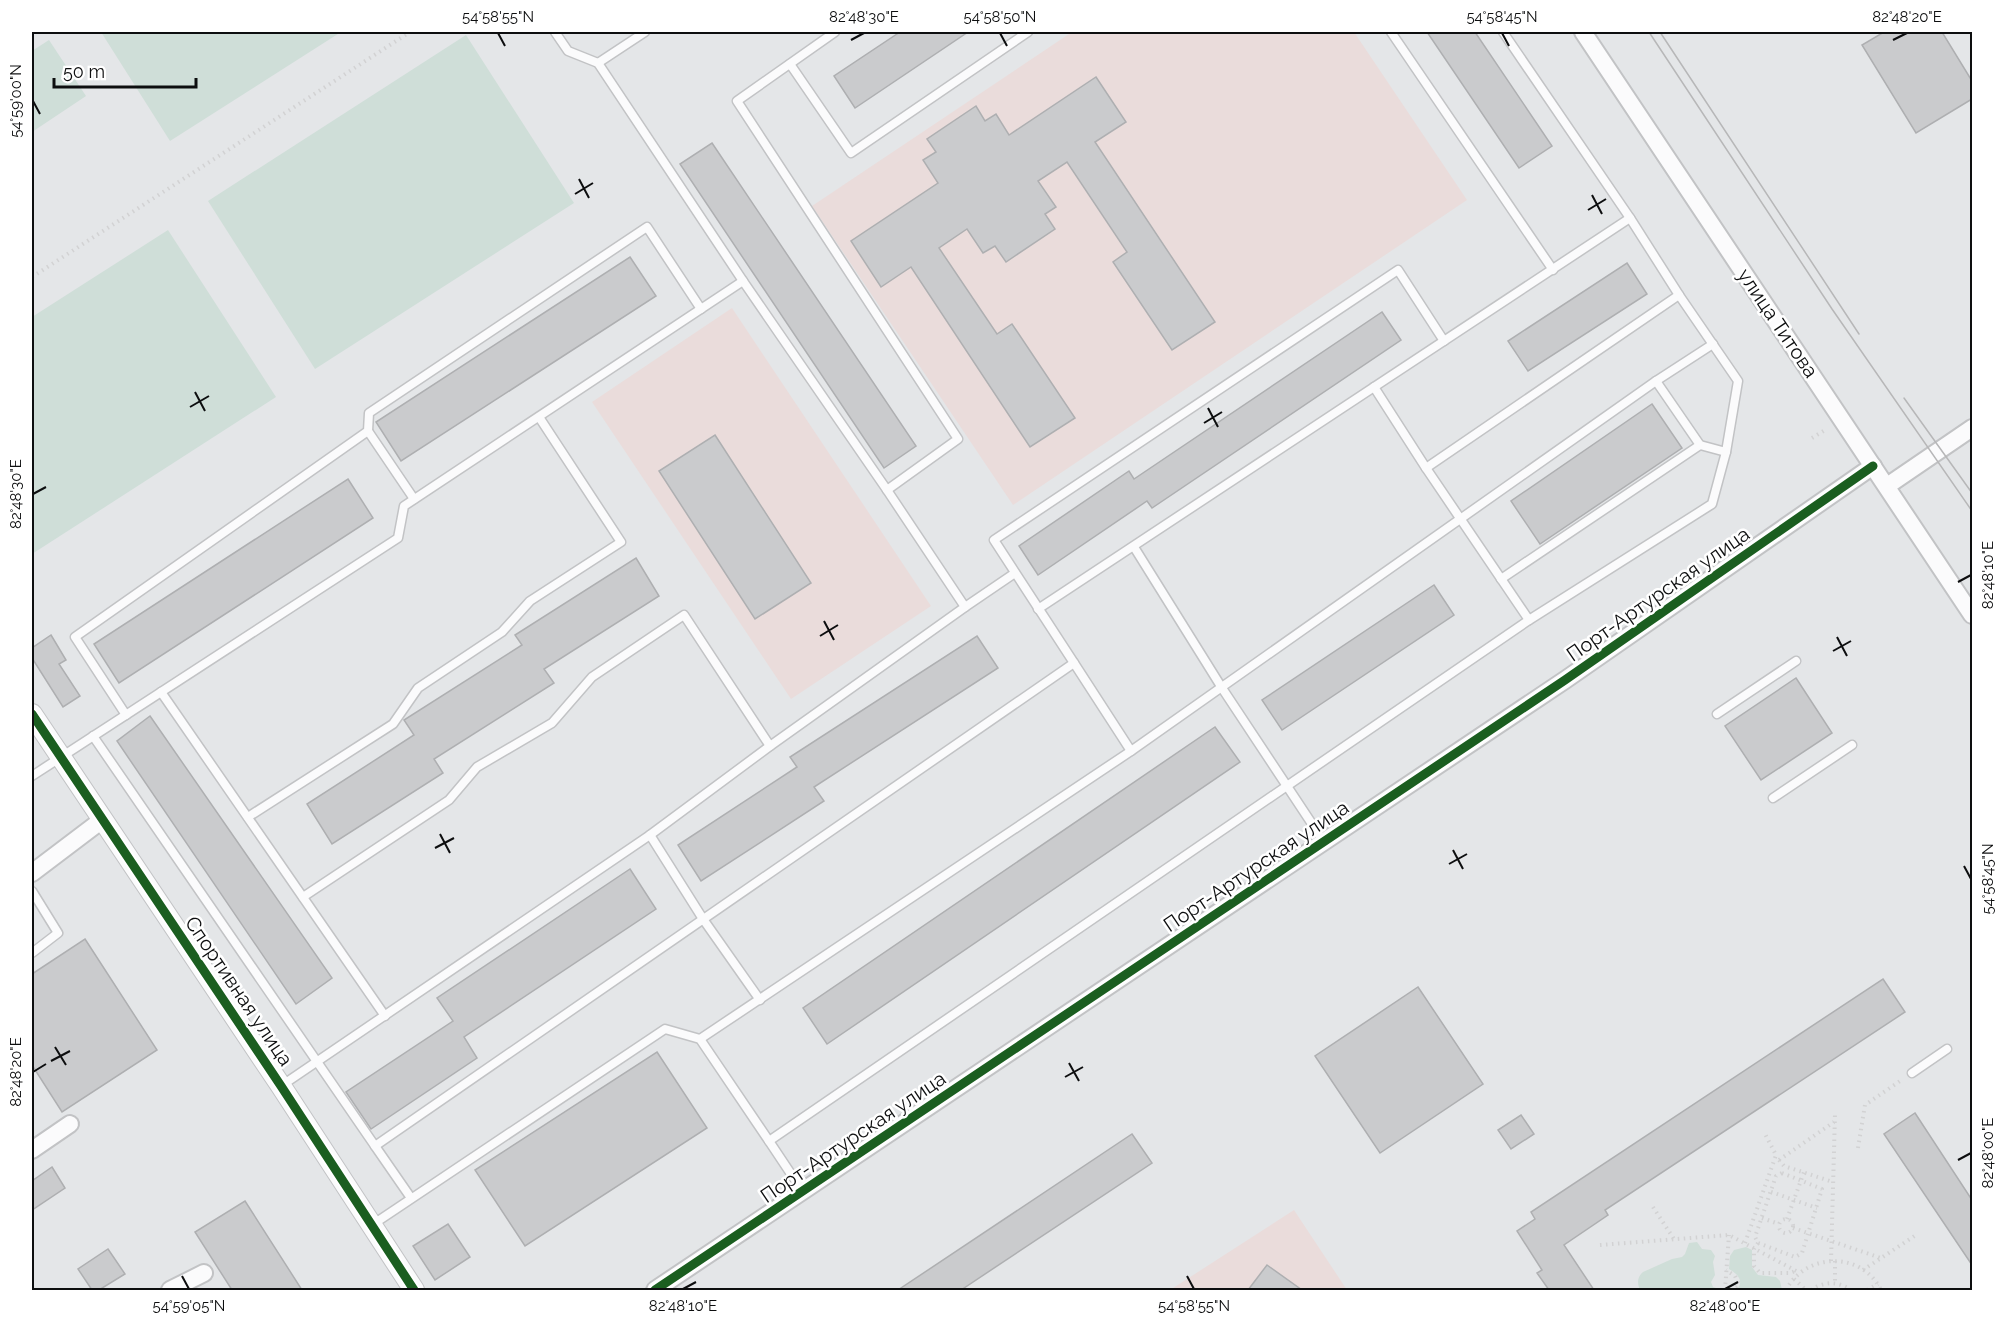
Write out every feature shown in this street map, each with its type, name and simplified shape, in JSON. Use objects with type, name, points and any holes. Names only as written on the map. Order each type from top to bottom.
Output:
[{"type":"street","name":"улица Титова","points":[[1583,32],[1972,615]]},
{"type":"street","points":[[1887,486],[1972,428]]},
{"type":"street","name":"Порт-Артурская улица","points":[[656,1290],[1575,673],[1874,466]]},
{"type":"street","name":"Спортивная улица","points":[[32,714],[281,1086],[414,1290]]},
{"type":"street","points":[[32,873],[102,820]]},
{"type":"street","points":[[32,1150],[70,1124]]},
{"type":"street","points":[[170,1290],[204,1273]]},
{"type":"lane","points":[[555,32],[568,51],[598,63],[965,607]]},
{"type":"lane","points":[[598,63],[645,32]]},
{"type":"lane","points":[[835,32],[737,101],[958,438],[887,490]]},
{"type":"lane","points":[[790,64],[851,153],[1028,32]]},
{"type":"lane","points":[[1391,32],[1553,270]]},
{"type":"lane","points":[[769,1141],[1529,620],[1712,504],[1726,452],[1737,381],[1630,218],[1503,32]]},
{"type":"lane","points":[[1038,609],[1630,218]]},
{"type":"lane","points":[[414,500],[368,431],[369,413],[647,227],[701,309]]},
{"type":"lane","points":[[1131,751],[994,540],[1398,270],[1444,341]]},
{"type":"lane","points":[[32,774],[398,538],[404,506],[743,281]]},
{"type":"lane","points":[[1426,468],[1679,295]]},
{"type":"lane","points":[[700,1039],[1131,751],[1656,381],[1713,344]]},
{"type":"lane","points":[[1656,381],[1700,445],[1726,452]]},
{"type":"lane","points":[[1374,387],[1529,620]]},
{"type":"lane","points":[[248,817],[393,724],[418,688],[502,632],[530,602],[621,542],[538,417]]},
{"type":"lane","points":[[126,715],[75,637],[368,431]]},
{"type":"lane","points":[[1501,579],[1700,445]]},
{"type":"lane","points":[[1134,547],[1222,688],[1324,842]]},
{"type":"lane","points":[[281,1086],[650,835],[770,746],[1015,573]]},
{"type":"lane","points":[[303,897],[449,800],[477,767],[552,723],[592,677],[684,615],[770,746]]},
{"type":"lane","points":[[1717,714],[1796,661]]},
{"type":"lane","points":[[375,1146],[1074,663]]},
{"type":"lane","points":[[161,692],[385,1016]]},
{"type":"lane","points":[[93,736],[411,1198]]},
{"type":"lane","points":[[1773,798],[1852,745]]},
{"type":"lane","points":[[650,835],[703,919],[760,1000]]},
{"type":"lane","points":[[32,891],[58,933],[32,953]]},
{"type":"lane","points":[[372,1225],[664,1029],[700,1039],[803,1192]]},
{"type":"lane","points":[[1912,1073],[1947,1049]]},
{"type":"path","points":[[32,277],[410,32]]},
{"type":"path","points":[[1812,438],[1824,430]]},
{"type":"path","points":[[1858,1148],[1865,1105],[1892,1086]]},
{"type":"path","points":[[1835,1114],[1832,1242],[1835,1282]]},
{"type":"path","points":[[1779,1160],[1835,1122]]},
{"type":"path","points":[[1764,1132],[1784,1166],[1833,1182]]},
{"type":"path","points":[[1745,1244],[1776,1155]]},
{"type":"path","points":[[1787,1219],[1804,1172]]},
{"type":"path","points":[[1779,1173],[1822,1189],[1802,1253],[1796,1257],[1758,1244],[1755,1237],[1771,1192],[1779,1173]]},
{"type":"path","points":[[1771,1192],[1817,1208]]},
{"type":"path","points":[[1653,1207],[1674,1239]]},
{"type":"path","points":[[1762,1218],[1779,1224]]},
{"type":"path","points":[[1779,1224],[1781,1220],[1787,1219],[1793,1224],[1793,1228]]},
{"type":"path","points":[[1779,1224],[1781,1232],[1786,1234],[1793,1228]]},
{"type":"path","points":[[1793,1228],[1881,1258]]},
{"type":"path","points":[[1726,1270],[1735,1276],[1739,1285],[1733,1290],[1725,1290],[1726,1270],[1729,1235]]},
{"type":"path","points":[[1600,1245],[1729,1235],[1798,1272]]},
{"type":"path","points":[[1863,1270],[1916,1235]]},
{"type":"path","points":[[1758,1244],[1755,1249],[1754,1266],[1761,1273],[1798,1272],[1817,1263],[1833,1261],[1853,1264],[1863,1270],[1881,1290]]},
{"type":"path","points":[[1786,1290],[1798,1272]]},
{"type":"path","points":[[1794,1279],[1806,1290]]},
{"type":"path","points":[[1811,1290],[1835,1282],[1851,1290]]},
{"type":"path","points":[[1867,1290],[1878,1284]]},
{"type":"shaded area","points":[[101,32],[341,32],[170,141]]},
{"type":"shaded area","points":[[1072,32],[1354,32],[1467,200],[1013,505],[812,206]]},
{"type":"shaded area","points":[[466,35],[574,203],[315,369],[208,201]]},
{"type":"shaded area","points":[[49,40],[86,96],[32,132],[32,51]]},
{"type":"shaded area","points":[[168,230],[276,397],[32,554],[32,317]]},
{"type":"shaded area","points":[[732,308],[931,606],[791,699],[592,402]]},
{"type":"shaded area","points":[[1294,1210],[1347,1290],[1170,1290]]},
{"type":"shaded area","points":[[1697,1242],[1702,1249],[1711,1250],[1715,1256],[1713,1262],[1715,1275],[1711,1282],[1713,1287],[1722,1290],[1640,1290],[1638,1280],[1643,1272],[1682,1257],[1689,1243]]},
{"type":"shaded area","points":[[1746,1247],[1752,1250],[1752,1267],[1758,1275],[1776,1277],[1780,1281],[1782,1290],[1736,1290],[1740,1281],[1738,1276],[1729,1269],[1730,1256],[1734,1250]]},
{"type":"building","points":[[900,32],[968,32],[855,108],[834,76]]},
{"type":"building","points":[[1427,32],[1475,32],[1552,146],[1519,168]]},
{"type":"building","points":[[1884,32],[1942,32],[1972,81],[1972,99],[1916,133],[1862,45]]},
{"type":"building","points":[[1096,77],[1126,122],[1095,142],[1215,322],[1172,350],[1113,262],[1127,252],[1067,162],[1038,181],[1056,207],[1045,214],[1055,229],[1006,262],[995,246],[983,253],[967,229],[939,248],[997,334],[1012,324],[1075,418],[1030,447],[911,267],[881,287],[851,241],[938,183],[923,160],[936,152],[927,139],[976,106],[985,121],[996,114],[1009,135]]},
{"type":"building","points":[[712,143],[916,446],[884,468],[680,164]]},
{"type":"building","points":[[630,257],[656,296],[401,461],[376,422]]},
{"type":"building","points":[[1627,263],[1647,294],[1528,371],[1508,341]]},
{"type":"building","points":[[1382,312],[1401,340],[1152,508],[1147,501],[1038,575],[1019,546],[1129,471],[1134,479]]},
{"type":"building","points":[[1652,404],[1682,448],[1540,544],[1511,501]]},
{"type":"building","points":[[715,435],[811,583],[755,619],[659,471]]},
{"type":"building","points":[[348,479],[373,518],[119,683],[94,644]]},
{"type":"building","points":[[636,558],[659,596],[544,669],[554,683],[434,759],[443,773],[332,844],[307,804],[414,735],[404,720],[522,645],[515,635]]},
{"type":"building","points":[[1434,585],[1454,615],[1282,730],[1262,700]]},
{"type":"building","points":[[51,635],[66,660],[59,664],[80,696],[63,707],[32,658],[32,648]]},
{"type":"building","points":[[977,636],[998,668],[814,787],[824,801],[701,881],[678,845],[797,767],[790,757]]},
{"type":"building","points":[[1796,678],[1832,733],[1761,780],[1725,726]]},
{"type":"building","points":[[150,716],[332,978],[296,1004],[117,741]]},
{"type":"building","points":[[1215,727],[1240,762],[827,1044],[803,1008]]},
{"type":"building","points":[[630,869],[656,909],[464,1037],[477,1058],[371,1129],[346,1092],[453,1021],[437,998]]},
{"type":"building","points":[[85,939],[157,1050],[62,1112],[32,1065],[32,974]]},
{"type":"building","points":[[1883,979],[1905,1012],[1605,1210],[1608,1215],[1564,1245],[1594,1290],[1549,1290],[1537,1273],[1542,1270],[1517,1231],[1535,1219],[1531,1212]]},
{"type":"building","points":[[1418,987],[1483,1084],[1380,1153],[1315,1056]]},
{"type":"building","points":[[657,1052],[707,1128],[525,1246],[475,1170]]},
{"type":"building","points":[[1915,1113],[1972,1200],[1972,1265],[1884,1134]]},
{"type":"building","points":[[1521,1115],[1534,1134],[1511,1149],[1498,1130]]},
{"type":"building","points":[[1132,1134],[1152,1163],[961,1290],[898,1290]]},
{"type":"building","points":[[52,1167],[65,1188],[32,1210],[32,1181]]},
{"type":"building","points":[[245,1201],[302,1290],[232,1290],[195,1232]]},
{"type":"building","points":[[448,1224],[470,1257],[435,1280],[413,1246]]},
{"type":"building","points":[[108,1249],[125,1274],[99,1290],[92,1290],[78,1269]]},
{"type":"building","points":[[1267,1265],[1302,1290],[1248,1290]]},
{"type":"tram line","points":[[1649,32],[1832,309],[1972,511]]},
{"type":"tram line","points":[[1660,32],[1859,334]]},
{"type":"tram line","points":[[1904,398],[1972,493]]},
{"type":"cycle path","points":[[655,1290],[1565,680],[1873,466]]},
{"type":"cycle path","points":[[32,714],[281,1086],[414,1290]]}]
